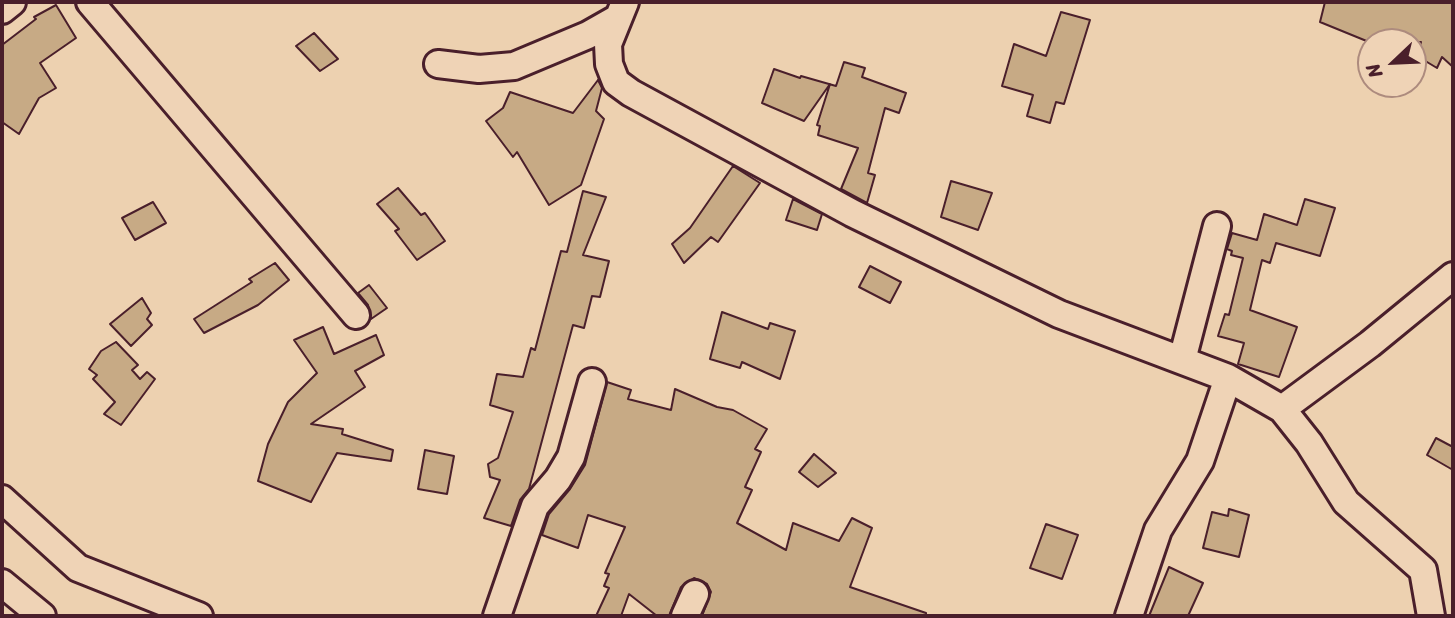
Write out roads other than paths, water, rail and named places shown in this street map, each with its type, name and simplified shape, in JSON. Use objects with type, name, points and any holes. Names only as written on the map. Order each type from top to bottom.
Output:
[{"type":"street","points":[[2,10],[12,2]]},
{"type":"street","points":[[90,2],[356,315]]},
{"type":"street","points":[[438,64],[479,69],[514,66],[588,35],[621,10]]},
{"type":"street","points":[[621,10],[608,44],[609,64],[616,82],[631,93],[852,213],[1059,314],[1228,378],[1282,409],[1309,443],[1346,502],[1423,570],[1431,616]]},
{"type":"street","points":[[1182,360],[1217,226]]},
{"type":"street","points":[[1282,409],[1370,344],[1453,276]]},
{"type":"street","points":[[1129,616],[1158,530],[1200,461],[1228,378]]},
{"type":"street","points":[[497,616],[535,506],[558,479],[570,457],[593,382]]},
{"type":"street","points":[[2,499],[78,568],[199,616]]},
{"type":"street","points":[[2,583],[43,616]]}]
